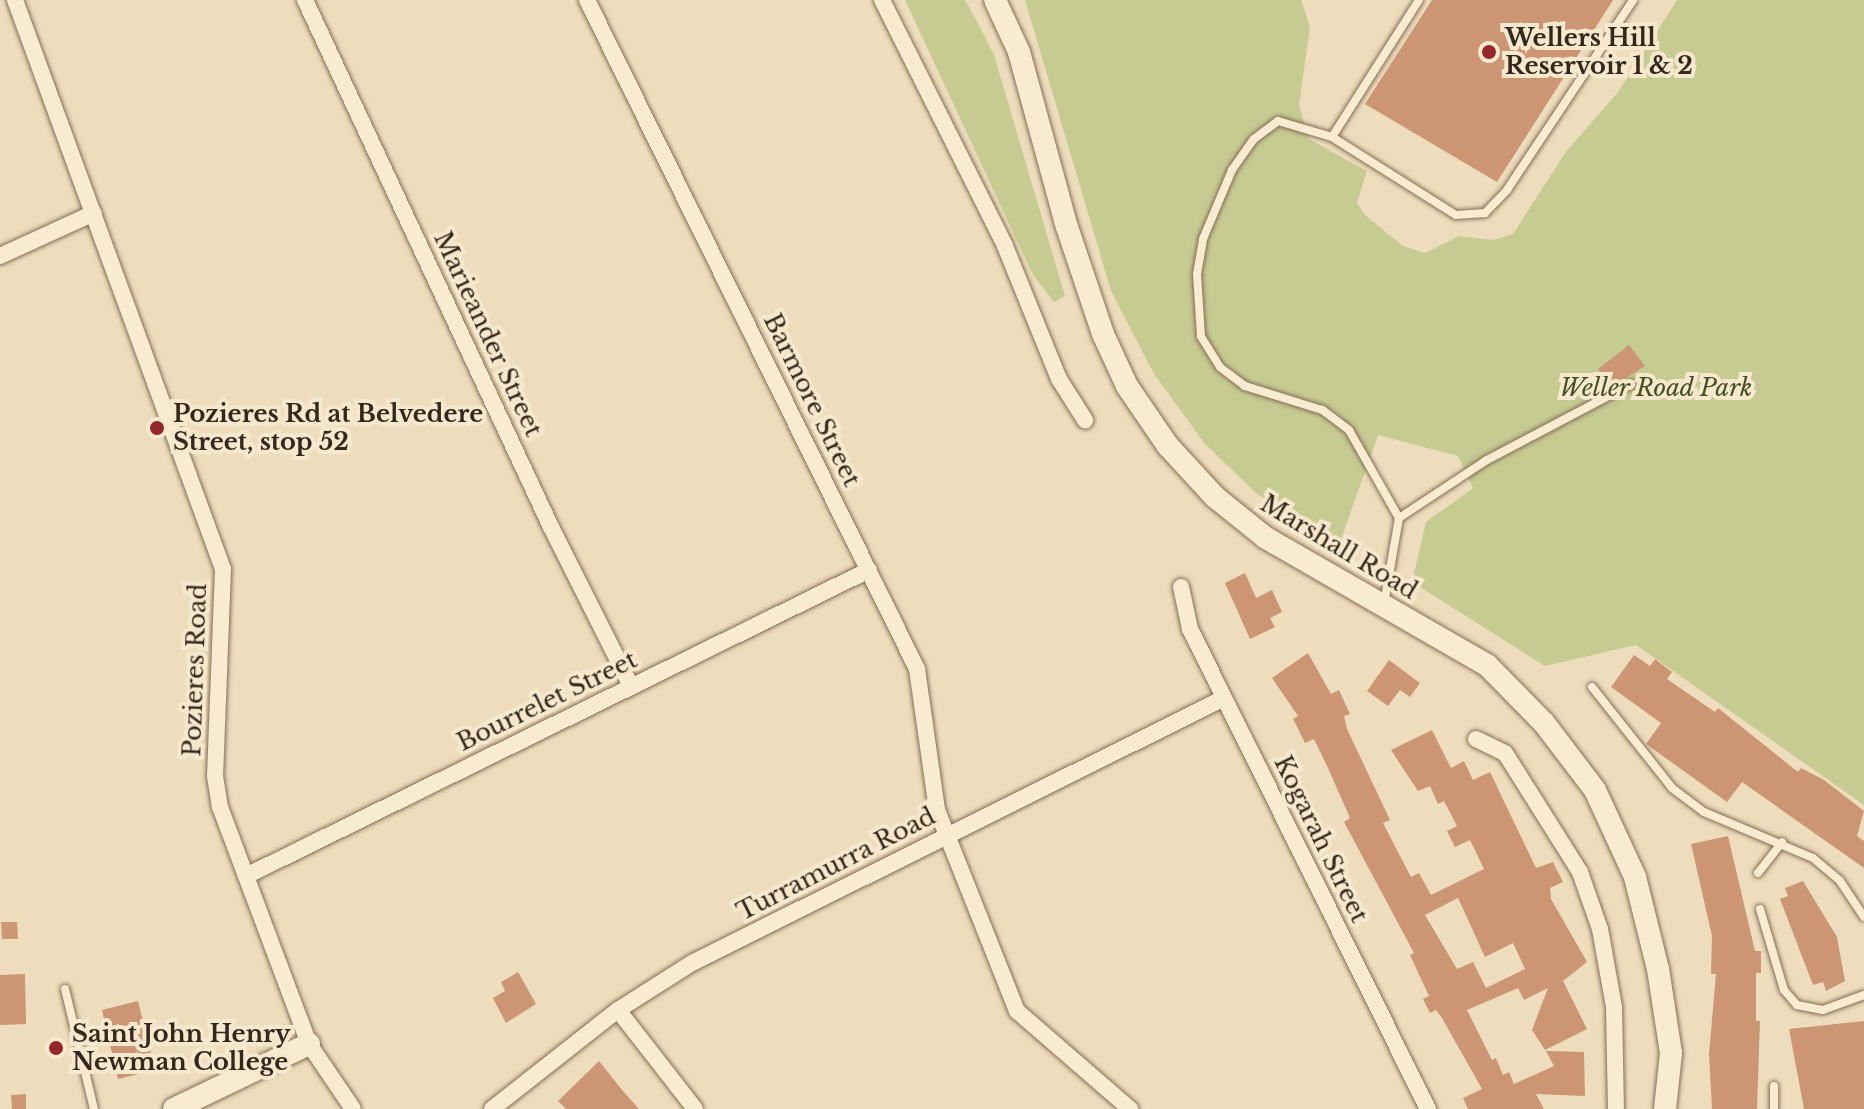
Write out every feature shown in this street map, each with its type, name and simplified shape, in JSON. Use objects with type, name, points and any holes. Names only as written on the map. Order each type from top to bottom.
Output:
[{"type":"main road","name":"Marshall Road","points":[[995,0],[1025,73],[1080,271],[1111,355],[1134,396],[1181,462],[1246,524],[1487,665],[1544,723],[1595,790],[1635,877],[1658,969],[1671,1053],[1665,1109]]},
{"type":"main road","points":[[174,1109],[309,1044]]},
{"type":"street","name":"Pozieres Road","points":[[15,0],[223,569],[215,776],[220,807],[309,1044],[353,1109]]},
{"type":"street","name":"Marieander Street","points":[[305,0],[551,527],[631,686]]},
{"type":"street","name":"Barmore Street","points":[[587,0],[921,681],[935,802],[1017,1011],[1124,1107]]},
{"type":"street","points":[[882,0],[1005,246],[1059,379],[1085,420]]},
{"type":"street","points":[[0,256],[94,213]]},
{"type":"street","name":"Bourrelet Street","points":[[246,876],[869,570]]},
{"type":"street","name":"Kogarah Street","points":[[1181,587],[1190,629],[1428,1109]]},
{"type":"street","name":"Turramurra Road","points":[[492,1109],[618,1010],[692,963],[1224,698]]},
{"type":"street","points":[[1476,739],[1505,753],[1580,872],[1600,929],[1614,1007],[1616,1109]]},
{"type":"street","points":[[618,1010],[695,1109]]},
{"type":"lane","points":[[1332,137],[1419,0]]},
{"type":"lane","points":[[1384,604],[1399,518],[1349,430],[1322,410],[1245,386],[1220,367],[1201,336],[1197,274],[1203,239],[1232,170],[1254,139],[1278,121],[1332,137],[1456,215],[1485,213],[1507,190],[1633,0]]},
{"type":"lane","points":[[1399,518],[1487,460],[1631,384]]},
{"type":"lane","points":[[1592,687],[1672,788],[1704,812],[1782,842],[1813,858],[1840,881],[1864,917]]},
{"type":"lane","points":[[1758,873],[1782,842]]},
{"type":"lane","points":[[1760,909],[1784,990],[1797,1005],[1823,1010],[1864,995]]},
{"type":"lane","points":[[65,989],[94,1109]]},
{"type":"lane","points":[[1774,1086],[1774,1109]]},
{"type":"green space","points":[[905,0],[965,0],[994,55],[1065,296],[1054,302],[1033,275]]},
{"type":"green space","name":"Weller Road Park","points":[[1025,0],[1301,0],[1310,27],[1299,105],[1309,139],[1367,171],[1357,203],[1365,215],[1403,246],[1425,253],[1459,236],[1493,240],[1513,234],[1565,153],[1618,92],[1677,0],[1864,0],[1864,805],[1636,645],[1545,666],[1412,582],[1426,522],[1473,488],[1458,456],[1378,435],[1338,548],[1256,493],[1205,444],[1154,374],[1111,291]]},
{"type":"building","name":"Wellers Hill Reservoir 1 & 2","points":[[1432,0],[1613,0],[1497,182],[1365,104]]},
{"type":"building","points":[[1629,345],[1645,366],[1611,387],[1598,369]]},
{"type":"building","points":[[1245,573],[1256,598],[1272,590],[1282,612],[1270,618],[1275,627],[1250,639],[1225,583]]},
{"type":"building","points":[[1308,653],[1331,694],[1339,690],[1350,714],[1344,716],[1347,729],[1390,820],[1383,823],[1411,877],[1419,873],[1431,895],[1484,869],[1470,840],[1455,847],[1447,831],[1457,826],[1444,801],[1438,804],[1430,786],[1418,791],[1391,750],[1432,730],[1451,768],[1464,761],[1473,780],[1490,772],[1536,868],[1553,862],[1563,882],[1550,888],[1551,899],[1587,962],[1563,981],[1587,1029],[1545,1050],[1532,1030],[1548,988],[1524,1000],[1518,988],[1467,1010],[1492,1060],[1496,1058],[1503,1075],[1509,1072],[1514,1084],[1554,1066],[1546,1051],[1584,1052],[1585,1096],[1536,1094],[1544,1109],[1468,1109],[1463,1098],[1482,1089],[1442,1018],[1436,1010],[1430,1013],[1423,999],[1429,996],[1410,955],[1414,953],[1344,822],[1350,818],[1328,768],[1314,739],[1305,743],[1293,719],[1298,716],[1272,678]],"holes":[[[1458,898],[1485,957],[1513,943],[1525,969],[1486,988],[1473,962],[1457,969],[1425,915]]]},
{"type":"building","points":[[1634,655],[1650,666],[1655,659],[1672,672],[1667,679],[1715,712],[1718,708],[1798,772],[1801,768],[1824,780],[1864,811],[1857,836],[1864,841],[1864,868],[1742,782],[1727,802],[1646,744],[1661,723],[1611,687]]},
{"type":"building","points":[[1389,660],[1420,683],[1410,697],[1400,690],[1388,706],[1367,691]]},
{"type":"building","points":[[1728,836],[1755,951],[1761,951],[1761,973],[1756,973],[1756,1021],[1760,1021],[1757,1109],[1712,1109],[1709,1054],[1716,974],[1711,974],[1712,936],[1691,844]]},
{"type":"building","points":[[1803,881],[1837,937],[1845,981],[1826,991],[1823,982],[1813,985],[1780,899],[1788,896],[1785,888]]},
{"type":"building","points":[[1,922],[17,922],[18,939],[2,939]]},
{"type":"building","points":[[518,972],[536,1004],[506,1023],[493,998],[505,991],[501,982]]},
{"type":"building","points":[[25,974],[26,1024],[0,1025],[0,975]]},
{"type":"building","points":[[138,1001],[155,1070],[118,1079],[102,1010]]},
{"type":"building","points":[[1864,1021],[1864,1109],[1804,1109],[1789,1029]]},
{"type":"building","points":[[599,1061],[639,1109],[566,1109],[558,1101]]},
{"type":"building","points":[[26,1094],[26,1109],[12,1109],[11,1095]]},
{"type":"place","name":"Wellers Hill Reservoir 1 & 2","points":[[1489,52]]},
{"type":"place","name":"Pozieres Rd at Belvedere Street, stop 52","points":[[157,428]]},
{"type":"place","name":"Saint John Henry Newman College","points":[[56,1048]]}]
